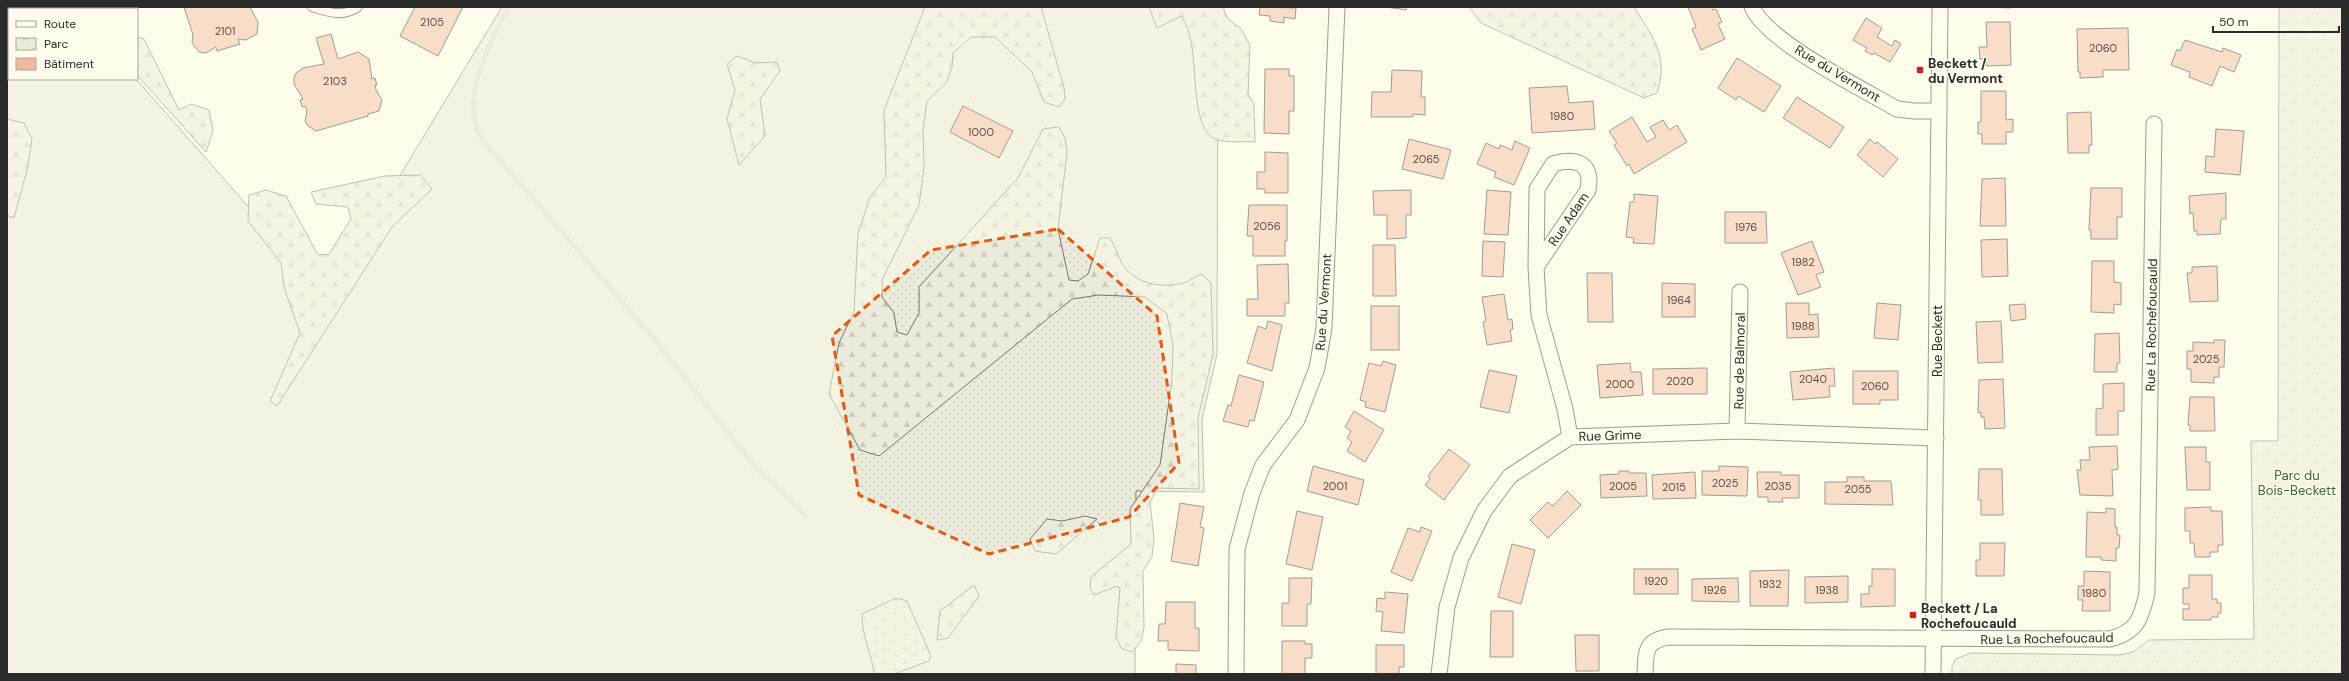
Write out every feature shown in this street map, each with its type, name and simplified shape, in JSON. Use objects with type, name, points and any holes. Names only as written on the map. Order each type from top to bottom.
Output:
[{"type":"street","name":"Rue du Vermont","points":[[1236,674],[1237,549],[1252,494],[1263,465],[1297,420],[1317,368],[1323,335],[1337,7]]},
{"type":"street","name":"Rue du Vermont","points":[[1752,7],[1765,25],[1792,46],[1897,108],[1914,111],[1939,111]]},
{"type":"street","name":"Rue Beckett","points":[[1933,674],[1940,7]]},
{"type":"street","name":"Rue La Rochefoucauld","points":[[1645,674],[1646,655],[1650,644],[1657,639],[1668,638],[1933,640],[2110,639],[2125,635],[2142,615],[2147,593],[2154,124]]},
{"type":"street","name":"Rue Adam","points":[[1536,266],[1588,190],[1590,179],[1585,169],[1578,162],[1566,160],[1553,164],[1537,189],[1536,266],[1539,315],[1565,409],[1570,437]]},
{"type":"street","name":"Rue de Balmoral","points":[[1737,431],[1740,292]]},
{"type":"street","name":"Rue Grime","points":[[1439,674],[1447,607],[1461,558],[1484,511],[1510,476],[1529,461],[1570,437],[1737,431],[1936,438]]},
{"type":"lane","points":[[312,7],[333,13],[344,14],[358,7]]},
{"type":"highlighted area","points":[[1058,229],[1157,316],[1179,463],[1129,517],[989,554],[859,495],[832,336],[931,250]]},
{"type":"green space","points":[[7,7],[74,8],[8,8],[8,80],[137,80],[327,296],[502,7],[1218,7],[1217,354],[1202,419],[1204,492],[1136,491],[1135,674],[7,674]]},
{"type":"green space","points":[[925,7],[1041,7],[1064,88],[1065,99],[1059,107],[1044,102],[1032,72],[995,37],[971,37],[953,53],[952,67],[946,83],[927,101],[923,128],[924,167],[919,205],[882,280],[882,297],[894,313],[897,332],[907,335],[919,313],[919,287],[1018,178],[1043,129],[1059,127],[1065,138],[1067,152],[1058,229],[1069,280],[1078,281],[1088,274],[1100,238],[1110,238],[1121,262],[1126,269],[1138,279],[1152,284],[1168,285],[1185,282],[1202,274],[1211,283],[1213,354],[1198,418],[1199,489],[1158,488],[1150,502],[1154,539],[1152,557],[1143,571],[1144,628],[1141,641],[1132,652],[1121,648],[1116,637],[1120,588],[1117,586],[1094,595],[1090,588],[1091,577],[1131,544],[1130,509],[1160,465],[1172,380],[1173,346],[1167,314],[1145,297],[1099,295],[1072,299],[879,456],[860,450],[829,394],[839,343],[854,312],[858,233],[870,197],[886,177],[884,110]]},
{"type":"green space","points":[[1149,7],[1223,7],[1227,18],[1241,29],[1250,45],[1248,94],[1254,104],[1255,142],[1222,141],[1208,133],[1201,120],[1197,104],[1192,46],[1188,29],[1181,16],[1157,28]]},
{"type":"green space","points":[[1469,7],[1634,7],[1653,38],[1660,57],[1660,80],[1657,93],[1644,98],[1481,23]]},
{"type":"green space","name":"Parc du Bois-Beckett","points":[[2279,7],[2342,7],[2342,674],[1952,674],[1952,666],[1956,659],[1971,653],[2121,655],[2133,652],[2149,640],[2254,639],[2251,441],[2278,441]]},
{"type":"green space","points":[[138,37],[144,39],[179,110],[191,104],[209,110],[213,131],[206,152],[138,76]]},
{"type":"green space","points":[[737,56],[756,63],[777,62],[780,71],[760,99],[765,136],[739,165],[727,119],[735,90],[727,64]]},
{"type":"green space","points":[[7,119],[24,123],[32,139],[27,170],[14,218],[7,215]]},
{"type":"green space","points":[[420,175],[432,189],[392,227],[277,406],[270,401],[300,333],[284,287],[281,263],[248,221],[249,195],[266,190],[286,196],[318,255],[329,254],[351,219],[348,207],[316,204],[311,192],[385,176]]},
{"type":"green space","points":[[1085,516],[1097,519],[1056,554],[1035,551],[1030,539],[1047,519],[1062,521]]},
{"type":"green space","points":[[974,585],[979,596],[948,638],[937,640],[940,611]]},
{"type":"green space","points":[[896,598],[907,601],[931,656],[929,661],[894,674],[874,674],[863,629],[862,614]]},
{"type":"shaded area","points":[[86,7],[127,7],[126,8]]},
{"type":"building","points":[[184,7],[250,7],[258,22],[257,34],[246,40],[238,39],[240,44],[217,51],[216,47],[206,53],[199,52],[192,43],[193,35]]},
{"type":"building","points":[[415,7],[463,7],[438,56],[400,36]]},
{"type":"building","points":[[1260,7],[1296,8],[1295,19],[1284,17],[1284,23],[1270,21],[1270,16],[1259,15]]},
{"type":"building","points":[[1386,7],[1407,7],[1406,10]]},
{"type":"building","points":[[1688,7],[1711,7],[1713,10],[1716,9],[1722,22],[1718,24],[1725,39],[1701,50],[1692,29],[1696,27]]},
{"type":"building","points":[[1983,7],[2011,7],[2011,8]]},
{"type":"building","points":[[1866,18],[1882,28],[1877,37],[1892,46],[1895,40],[1901,44],[1890,62],[1874,53],[1872,55],[1865,51],[1867,48],[1853,40]]},
{"type":"building","points":[[1986,22],[2010,22],[2011,65],[1987,66],[1986,59],[1980,59],[1979,47],[1987,47]]},
{"type":"building","points":[[2128,28],[2129,70],[2103,70],[2103,77],[2080,78],[2080,72],[2078,72],[2077,29]]},
{"type":"building","points":[[331,34],[338,59],[358,52],[369,59],[372,79],[375,78],[377,85],[375,85],[376,90],[382,100],[379,111],[368,114],[368,116],[316,131],[308,126],[305,121],[307,111],[305,106],[302,107],[300,100],[303,99],[294,84],[294,78],[296,73],[303,68],[324,64],[316,38]]},
{"type":"building","points":[[2185,40],[2222,52],[2223,48],[2241,55],[2234,72],[2220,66],[2212,86],[2189,77],[2190,72],[2171,65],[2177,49],[2180,51]]},
{"type":"building","points":[[1737,58],[1781,86],[1764,112],[1738,96],[1736,100],[1718,88]]},
{"type":"building","points":[[1265,69],[1289,69],[1289,76],[1294,76],[1294,111],[1289,111],[1289,134],[1264,133]]},
{"type":"building","points":[[1392,70],[1422,71],[1421,97],[1425,97],[1425,115],[1413,114],[1413,117],[1371,117],[1372,92],[1391,92]]},
{"type":"building","points":[[1567,86],[1569,103],[1593,101],[1595,129],[1532,133],[1529,88]]},
{"type":"building","points":[[1981,91],[2006,91],[2006,120],[2013,119],[2013,132],[2006,132],[2006,144],[1982,144],[1982,134],[1978,134],[1978,122],[1981,122]]},
{"type":"building","points":[[1797,97],[1844,127],[1830,148],[1783,118]]},
{"type":"building","points":[[963,106],[1013,131],[999,158],[950,132]]},
{"type":"building","points":[[2091,112],[2092,145],[2089,145],[2089,153],[2068,153],[2067,113]]},
{"type":"building","points":[[1632,117],[1647,142],[1656,137],[1650,127],[1663,120],[1669,130],[1677,125],[1687,142],[1634,174],[1629,164],[1627,166],[1614,145],[1617,143],[1609,131]]},
{"type":"building","points":[[2216,129],[2244,131],[2240,175],[2205,172],[2206,156],[2214,157]]},
{"type":"building","points":[[1409,139],[1451,150],[1443,179],[1402,169]]},
{"type":"building","points":[[1870,139],[1875,144],[1877,142],[1898,159],[1883,177],[1857,155]]},
{"type":"building","points":[[1515,141],[1530,148],[1514,185],[1494,177],[1496,172],[1477,164],[1486,143],[1499,149],[1500,145],[1512,150]]},
{"type":"building","points":[[1265,152],[1288,153],[1288,193],[1265,193],[1265,189],[1257,189],[1257,172],[1265,172]]},
{"type":"building","points":[[2005,178],[2006,226],[1980,226],[1982,179]]},
{"type":"building","points":[[2091,188],[2122,188],[2122,217],[2117,217],[2117,239],[2091,239],[2091,230],[2089,230]]},
{"type":"building","points":[[1411,190],[1411,215],[1406,215],[1406,238],[1387,239],[1387,215],[1374,215],[1373,191]]},
{"type":"building","points":[[1487,190],[1511,192],[1508,235],[1484,234]]},
{"type":"building","points":[[2226,193],[2226,219],[2221,219],[2220,234],[2197,235],[2197,231],[2194,231],[2193,213],[2190,214],[2189,196]]},
{"type":"building","points":[[1634,194],[1658,196],[1654,244],[1633,243],[1634,238],[1626,237],[1630,202],[1634,202]]},
{"type":"building","points":[[1249,205],[1287,205],[1287,241],[1285,241],[1285,256],[1253,256],[1253,236],[1247,236]]},
{"type":"building","points":[[1725,212],[1766,212],[1767,243],[1725,243]]},
{"type":"building","points":[[2007,239],[2008,276],[1982,277],[1981,240]]},
{"type":"building","points":[[1483,241],[1505,242],[1503,277],[1482,276]]},
{"type":"building","points":[[1812,241],[1824,272],[1816,275],[1821,287],[1798,295],[1781,253]]},
{"type":"building","points":[[1373,245],[1395,245],[1396,296],[1373,296]]},
{"type":"building","points":[[2092,261],[2114,261],[2114,282],[2121,283],[2121,305],[2114,304],[2114,313],[2091,312]]},
{"type":"building","points":[[1288,264],[1289,303],[1285,303],[1285,316],[1247,316],[1247,299],[1258,299],[1257,265]]},
{"type":"building","points":[[2217,266],[2218,301],[2190,302],[2187,273],[2192,273],[2192,267]]},
{"type":"building","points":[[1587,273],[1612,273],[1613,322],[1588,322]]},
{"type":"building","points":[[1662,283],[1695,284],[1695,317],[1662,317]]},
{"type":"building","points":[[1504,294],[1508,320],[1512,319],[1513,329],[1510,330],[1512,341],[1487,345],[1483,322],[1486,321],[1482,297]]},
{"type":"building","points":[[1786,303],[1809,303],[1809,315],[1818,314],[1819,337],[1787,338]]},
{"type":"building","points":[[1877,303],[1901,305],[1898,340],[1874,338]]},
{"type":"building","points":[[2025,304],[2026,319],[2011,321],[2009,305]]},
{"type":"building","points":[[1371,306],[1399,306],[1399,350],[1371,350]]},
{"type":"building","points":[[1268,321],[1282,325],[1272,371],[1247,363],[1258,326],[1266,329]]},
{"type":"building","points":[[2001,321],[2003,362],[1978,363],[1976,322]]},
{"type":"building","points":[[2119,333],[2120,363],[2117,363],[2117,372],[2094,372],[2095,334]]},
{"type":"building","points":[[2214,340],[2225,340],[2224,367],[2219,367],[2219,377],[2214,377],[2214,383],[2191,382],[2191,369],[2187,369],[2187,351],[2193,351],[2193,342],[2214,343]]},
{"type":"building","points":[[1383,361],[1396,365],[1385,412],[1365,407],[1366,402],[1360,400],[1369,363],[1381,366]]},
{"type":"building","points":[[1630,363],[1631,372],[1641,372],[1643,395],[1600,398],[1597,365]]},
{"type":"building","points":[[1707,368],[1707,394],[1653,394],[1653,369]]},
{"type":"building","points":[[1834,368],[1835,386],[1829,386],[1830,397],[1793,400],[1790,372]]},
{"type":"building","points":[[1489,370],[1517,376],[1509,413],[1480,407]]},
{"type":"building","points":[[1853,371],[1898,371],[1898,400],[1880,400],[1880,404],[1853,404]]},
{"type":"building","points":[[1239,375],[1264,382],[1254,421],[1250,420],[1248,427],[1223,421],[1228,405],[1231,406]]},
{"type":"building","points":[[2003,379],[2005,428],[1985,429],[1984,417],[1981,417],[1981,412],[1978,413],[1979,380]]},
{"type":"building","points":[[2124,383],[2124,411],[2118,411],[2118,435],[2096,435],[2096,409],[2103,408],[2103,384]]},
{"type":"building","points":[[2190,397],[2214,397],[2215,431],[2190,431],[2190,425],[2188,425]]},
{"type":"building","points":[[1354,411],[1384,430],[1365,462],[1347,451],[1352,442],[1347,438],[1351,431],[1345,427]]},
{"type":"building","points":[[2117,446],[2118,469],[2112,470],[2113,496],[2080,495],[2077,470],[2081,470],[2080,460],[2090,460],[2089,447]]},
{"type":"building","points":[[2185,447],[2206,447],[2206,462],[2210,462],[2210,490],[2187,490]]},
{"type":"building","points":[[1449,449],[1470,465],[1444,500],[1425,485],[1430,479],[1428,476]]},
{"type":"building","points":[[1313,466],[1364,480],[1358,505],[1307,491]]},
{"type":"building","points":[[1719,466],[1748,467],[1747,496],[1702,495],[1702,471],[1719,471]]},
{"type":"building","points":[[1979,469],[2002,469],[2003,515],[1981,515],[1981,500],[1978,500]]},
{"type":"building","points":[[1619,471],[1629,471],[1629,473],[1646,473],[1647,496],[1601,498],[1600,475],[1619,474]]},
{"type":"building","points":[[1695,472],[1696,498],[1653,499],[1652,475]]},
{"type":"building","points":[[1757,472],[1781,472],[1781,475],[1799,475],[1799,498],[1782,498],[1783,502],[1768,502],[1768,497],[1758,497]]},
{"type":"building","points":[[1847,477],[1864,477],[1864,481],[1891,481],[1893,505],[1825,504],[1825,482],[1847,482]]},
{"type":"building","points":[[1567,491],[1581,505],[1548,538],[1530,520],[1548,502],[1553,506]]},
{"type":"building","points":[[1180,503],[1204,507],[1200,527],[1204,528],[1198,566],[1171,561]]},
{"type":"building","points":[[2211,507],[2211,511],[2222,511],[2223,545],[2218,545],[2218,552],[2210,552],[2210,557],[2195,557],[2194,543],[2190,543],[2190,531],[2185,531],[2185,508]]},
{"type":"building","points":[[2106,508],[2115,509],[2115,527],[2117,527],[2117,535],[2120,535],[2119,548],[2116,548],[2116,561],[2101,560],[2101,557],[2086,557],[2087,512],[2106,513]]},
{"type":"building","points":[[1297,511],[1323,517],[1312,570],[1286,564]]},
{"type":"building","points":[[1421,527],[1432,531],[1412,581],[1391,572],[1408,528],[1420,532]]},
{"type":"building","points":[[1980,543],[2005,543],[2004,576],[1976,576],[1976,560],[1980,560]]},
{"type":"building","points":[[1512,544],[1535,550],[1521,604],[1498,597]]},
{"type":"building","points":[[1634,569],[1678,569],[1678,594],[1634,594]]},
{"type":"building","points":[[1872,569],[1895,569],[1895,606],[1861,607],[1861,594],[1869,594],[1869,586],[1872,586]]},
{"type":"building","points":[[1789,570],[1788,606],[1750,606],[1750,571]]},
{"type":"building","points":[[2084,571],[2110,572],[2110,611],[2082,611],[2083,600],[2078,600],[2078,586],[2084,586]]},
{"type":"building","points":[[2189,575],[2212,575],[2212,599],[2217,599],[2217,603],[2221,603],[2221,613],[2218,613],[2218,617],[2211,617],[2211,620],[2183,620],[2183,609],[2189,609],[2189,604],[2183,604],[2183,588],[2189,588]]},
{"type":"building","points":[[1848,576],[1848,602],[1805,603],[1805,577]]},
{"type":"building","points":[[1289,578],[1312,578],[1311,604],[1307,604],[1307,626],[1282,626],[1282,603],[1289,603]]},
{"type":"building","points":[[1738,578],[1739,602],[1692,601],[1692,579]]},
{"type":"building","points":[[1385,592],[1408,594],[1404,633],[1381,631],[1383,612],[1376,611],[1377,598],[1385,599]]},
{"type":"building","points":[[1166,602],[1195,602],[1195,628],[1199,628],[1199,651],[1168,650],[1168,641],[1158,641],[1159,624],[1165,624]]},
{"type":"building","points":[[1491,611],[1513,611],[1513,657],[1490,657]]},
{"type":"building","points":[[1575,635],[1599,635],[1599,671],[1576,671]]},
{"type":"building","points":[[1282,641],[1305,641],[1305,644],[1312,644],[1312,658],[1305,658],[1305,674],[1282,674]]},
{"type":"building","points":[[1376,645],[1404,645],[1404,667],[1399,667],[1399,674],[1376,674]]},
{"type":"building","points":[[1176,664],[1196,665],[1196,674],[1176,674]]},
{"type":"waterway","points":[[509,7],[491,41],[477,81],[474,101],[475,120],[481,137],[655,340],[752,463],[806,516]]},
{"type":"place","name":"Beckett / du Vermont","points":[[1920,70]]},
{"type":"place","name":"Beckett / La Rochefoucauld","points":[[1913,615]]}]
